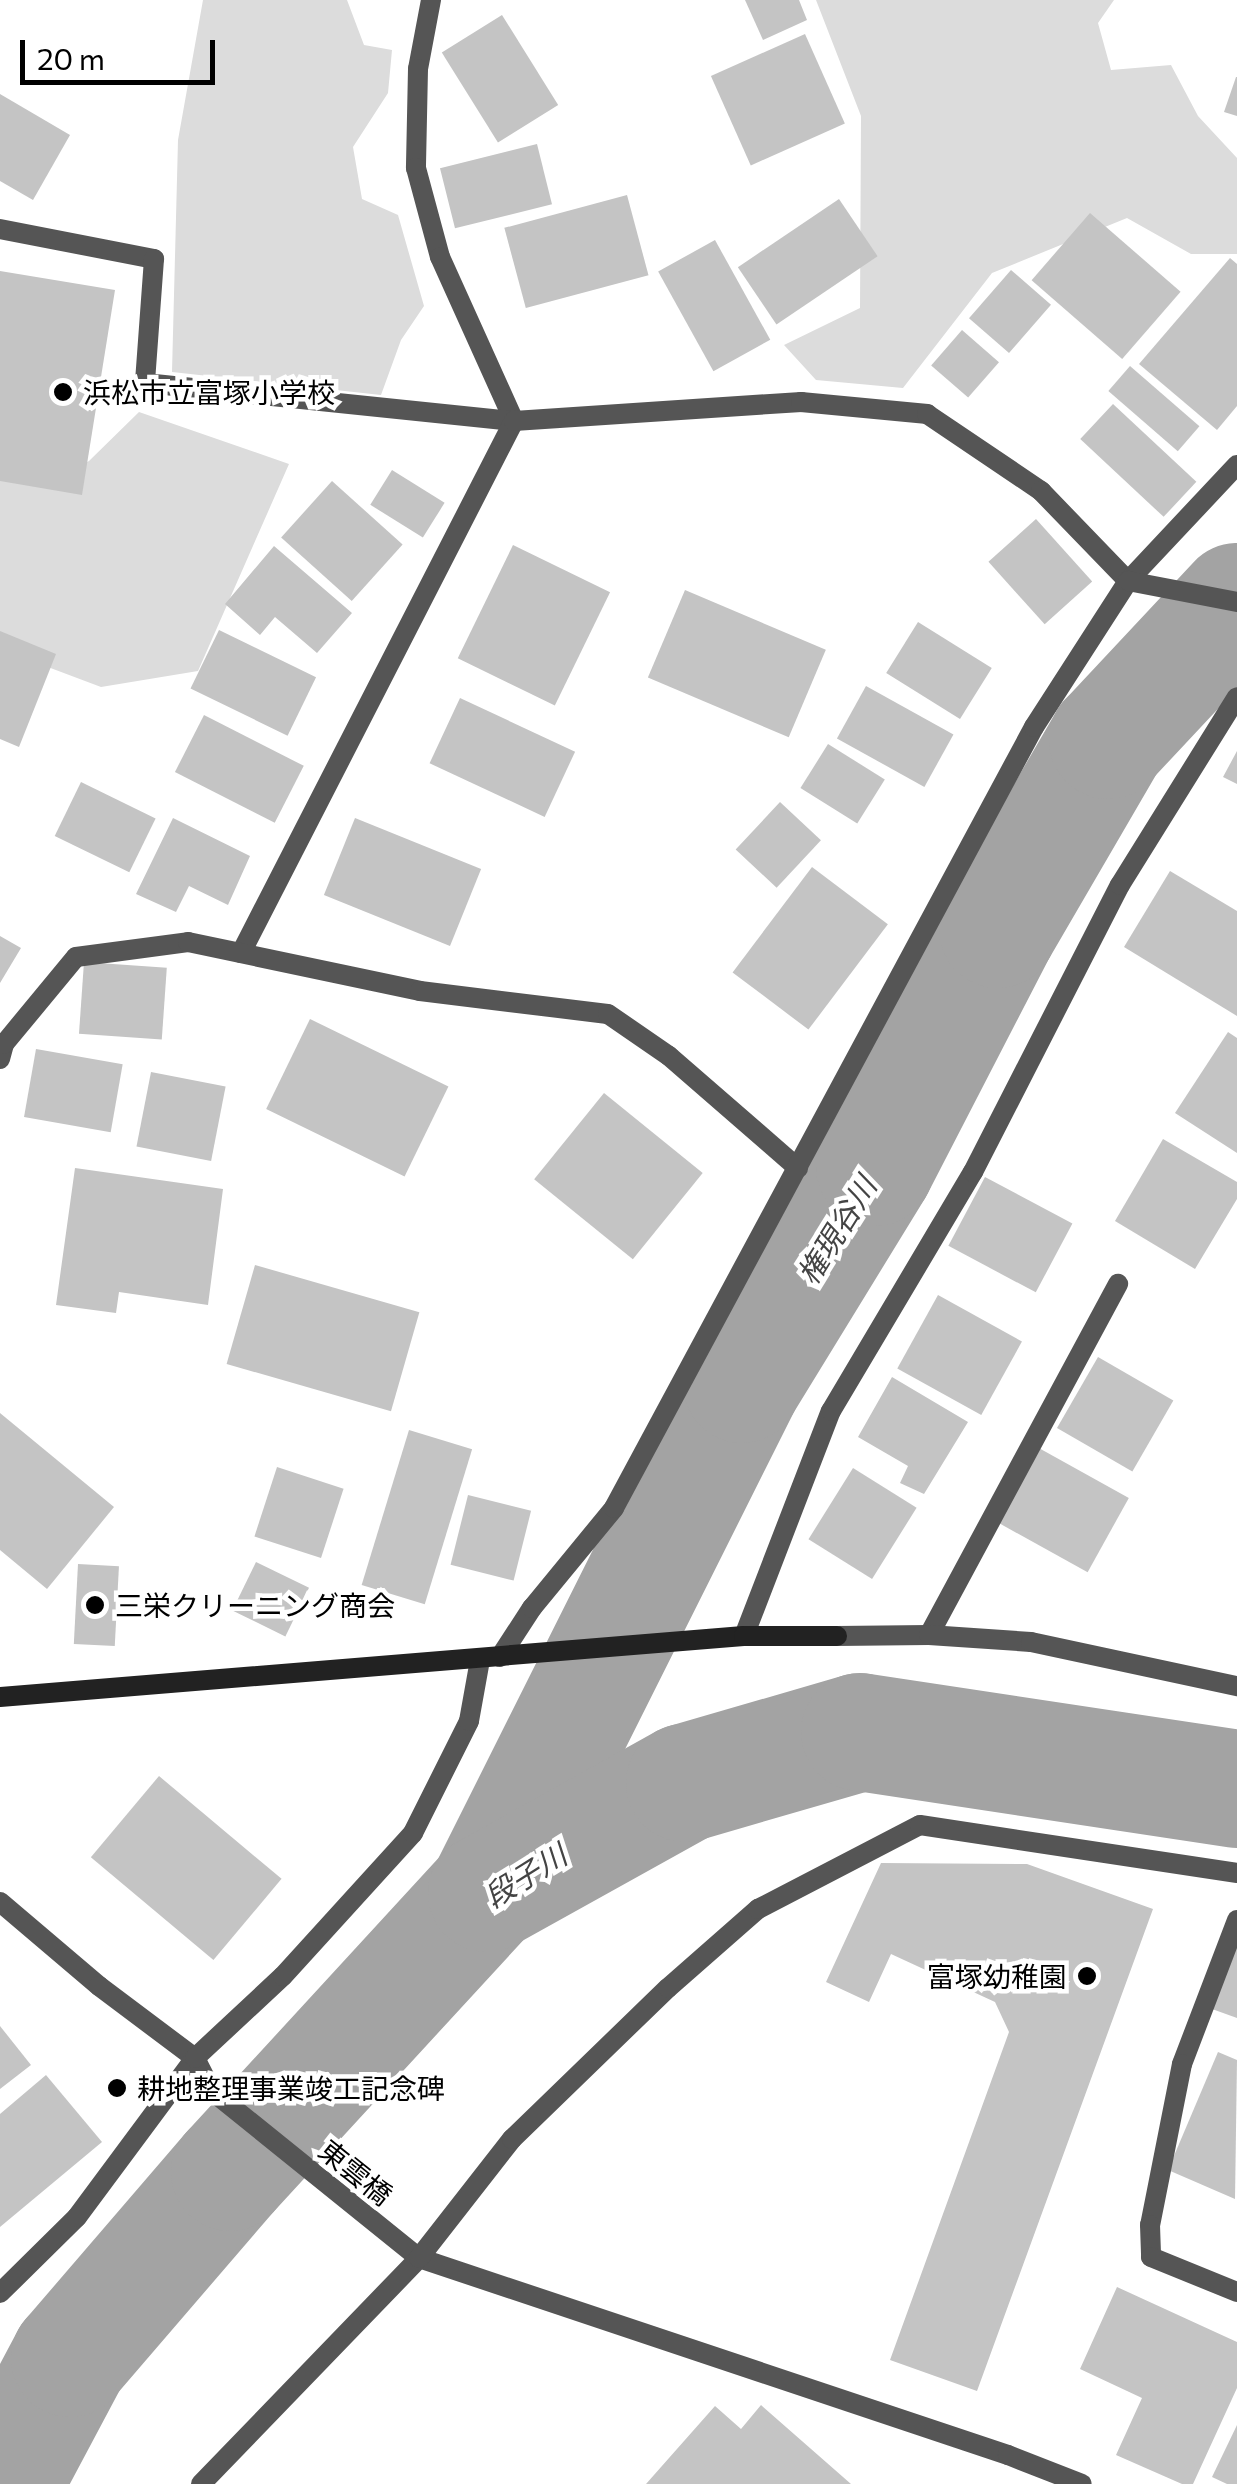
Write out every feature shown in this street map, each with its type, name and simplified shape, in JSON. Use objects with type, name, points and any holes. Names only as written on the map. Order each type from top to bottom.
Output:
[{"type":"street","points":[[431,0],[418,69],[416,168],[440,257],[514,421]]},
{"type":"street","points":[[0,229],[154,259],[144,383],[514,421],[801,402],[926,414],[1040,491],[1128,582],[1237,602]]},
{"type":"street","points":[[242,952],[514,421]]},
{"type":"street","points":[[0,2294],[77,2217],[195,2058],[284,1976],[413,1833],[469,1721],[490,1659],[614,1508],[1034,727],[1128,582],[1237,465]]},
{"type":"street","points":[[744,1636],[831,1411],[972,1172],[1120,885],[1237,697]]},
{"type":"street","points":[[0,1059],[4,1044],[76,958],[188,942],[420,990],[608,1014],[669,1056],[798,1168]]},
{"type":"street","points":[[929,1635],[1118,1284]]},
{"type":"street","points":[[0,1697],[744,1636],[929,1635],[1031,1642],[1237,1686]]},
{"type":"street","points":[[201,2484],[420,2258],[512,2140],[668,1988],[758,1909],[920,1826],[1237,1873]]},
{"type":"street","points":[[0,1902],[98,1986],[195,2058]]},
{"type":"street","points":[[1237,1920],[1182,2064],[1150,2225],[1151,2257],[1237,2292]]},
{"type":"street","name":"東雲橋","points":[[195,2058],[212,2091],[420,2258]]},
{"type":"street","points":[[420,2258],[1008,2455],[1082,2484]]},
{"type":"shaded area","points":[[203,0],[347,0],[364,45],[392,50],[388,93],[353,147],[362,199],[398,215],[424,306],[401,340],[381,395],[172,372],[178,140]]},
{"type":"shaded area","points":[[816,0],[1114,0],[1098,23],[1111,70],[1171,65],[1198,116],[1237,158],[1237,254],[1191,254],[1127,218],[992,273],[903,388],[816,380],[784,345],[860,308],[861,116]]},
{"type":"shaded area","points":[[139,412],[289,464],[198,671],[101,687],[0,649],[0,480],[39,487],[89,461]]},
{"type":"building","points":[[745,0],[799,0],[807,20],[763,40]]},
{"type":"building","points":[[502,15],[558,105],[498,143],[442,53]]},
{"type":"building","points":[[805,34],[845,124],[751,165],[711,76]]},
{"type":"building","points":[[1237,77],[1237,116],[1224,112]]},
{"type":"building","points":[[0,94],[70,135],[33,200],[0,181]]},
{"type":"building","points":[[537,144],[552,204],[455,228],[440,168]]},
{"type":"building","points":[[627,195],[648,275],[526,308],[504,228]]},
{"type":"building","points":[[839,199],[878,256],[776,324],[738,267]]},
{"type":"building","points":[[1090,213],[1181,292],[1122,359],[1032,280]]},
{"type":"building","points":[[715,240],[770,340],[713,371],[658,272]]},
{"type":"building","points":[[1230,258],[1237,264],[1237,406],[1217,430],[1139,364]]},
{"type":"building","points":[[1011,270],[1051,305],[1009,353],[969,318]]},
{"type":"building","name":"浜松市立富塚小学校","points":[[0,271],[115,290],[82,495],[0,481]]},
{"type":"building","points":[[962,330],[999,362],[968,398],[931,365]]},
{"type":"building","points":[[1130,366],[1199,426],[1178,451],[1108,391]]},
{"type":"building","points":[[1113,404],[1196,482],[1164,517],[1080,439]]},
{"type":"building","points":[[392,470],[445,503],[423,538],[370,505]]},
{"type":"building","points":[[332,481],[403,545],[352,601],[281,537]]},
{"type":"building","points":[[1036,519],[1092,581],[1045,624],[988,562]]},
{"type":"building","points":[[513,545],[610,592],[555,706],[458,658]]},
{"type":"building","points":[[274,546],[352,613],[317,653],[275,617],[260,635],[225,604]]},
{"type":"building","points":[[685,590],[826,650],[789,737],[648,677]]},
{"type":"building","points":[[918,622],[992,668],[960,719],[886,673]]},
{"type":"building","points":[[219,630],[316,677],[288,736],[191,688]]},
{"type":"building","points":[[0,631],[56,654],[19,747],[0,739]]},
{"type":"building","points":[[866,686],[953,734],[924,787],[837,738]]},
{"type":"building","points":[[460,698],[575,752],[545,817],[430,763]]},
{"type":"building","points":[[204,715],[304,766],[275,823],[175,772]]},
{"type":"building","points":[[828,744],[885,780],[857,824],[800,788]]},
{"type":"building","points":[[1237,751],[1237,784],[1223,777]]},
{"type":"building","points":[[81,782],[156,818],[129,872],[55,836]]},
{"type":"building","points":[[780,802],[821,840],[777,888],[736,850]]},
{"type":"building","points":[[173,818],[250,856],[228,905],[189,886],[176,912],[136,894]]},
{"type":"building","points":[[355,818],[481,869],[450,946],[324,895]]},
{"type":"building","points":[[812,867],[888,924],[808,1030],[733,972]]},
{"type":"building","points":[[1170,871],[1237,911],[1237,1016],[1124,947]]},
{"type":"building","points":[[0,936],[21,948],[0,983]]},
{"type":"building","points":[[84,962],[167,968],[162,1040],[79,1034]]},
{"type":"building","points":[[310,1019],[448,1087],[405,1176],[266,1109]]},
{"type":"building","points":[[1228,1032],[1237,1038],[1237,1153],[1175,1113]]},
{"type":"building","points":[[36,1049],[123,1064],[111,1132],[24,1117]]},
{"type":"building","points":[[151,1072],[226,1087],[211,1161],[136,1147]]},
{"type":"building","points":[[604,1093],[703,1173],[633,1259],[534,1179]]},
{"type":"building","points":[[1163,1139],[1237,1182],[1237,1199],[1195,1269],[1115,1221]]},
{"type":"building","points":[[75,1168],[223,1189],[208,1305],[119,1292],[116,1313],[56,1305]]},
{"type":"building","points":[[985,1177],[1072,1223],[1036,1292],[948,1246]]},
{"type":"building","points":[[255,1265],[419,1312],[391,1411],[227,1364]]},
{"type":"building","points":[[938,1295],[1022,1342],[981,1415],[897,1368]]},
{"type":"building","points":[[1098,1357],[1173,1400],[1132,1472],[1057,1428]]},
{"type":"building","points":[[892,1377],[968,1422],[924,1494],[900,1483],[908,1466],[858,1437]]},
{"type":"building","points":[[0,1413],[114,1507],[47,1589],[0,1550]]},
{"type":"building","points":[[409,1430],[472,1449],[425,1604],[362,1585]]},
{"type":"building","points":[[1037,1447],[1129,1498],[1088,1572],[996,1521]]},
{"type":"building","points":[[277,1467],[344,1489],[321,1558],[254,1536]]},
{"type":"building","points":[[853,1468],[917,1508],[872,1579],[808,1539]]},
{"type":"building","points":[[468,1495],[531,1511],[514,1581],[451,1565]]},
{"type":"building","points":[[256,1562],[309,1588],[285,1636],[232,1611]]},
{"type":"building","name":"三栄クリーニング商会","points":[[78,1564],[119,1566],[115,1646],[74,1644]]},
{"type":"building","points":[[159,1776],[282,1879],[213,1960],[91,1857]]},
{"type":"building","points":[[881,1863],[1027,1864],[1153,1909],[977,2391],[890,2360],[1009,2032],[995,2002],[891,1954],[869,2002],[826,1982]]},
{"type":"building","points":[[1237,1940],[1237,2018],[1212,2009]]},
{"type":"building","points":[[0,2026],[31,2065],[0,2089]]},
{"type":"building","points":[[1218,2052],[1237,2060],[1235,2199],[1168,2170]]},
{"type":"building","points":[[46,2075],[102,2142],[0,2227],[0,2114]]},
{"type":"building","points":[[1117,2287],[1237,2342],[1237,2388],[1193,2484],[1182,2484],[1116,2455],[1142,2398],[1080,2369]]},
{"type":"building","points":[[761,2405],[851,2484],[646,2484],[715,2406],[741,2429]]},
{"type":"building","points":[[1237,2425],[1237,2484],[1227,2484],[1212,2477]]},
{"type":"waterway","name":"権現谷川","points":[[487,1893],[742,1384],[875,1167],[998,929],[1108,740],[1237,602]]},
{"type":"waterway","name":"段子川","points":[[3,2484],[70,2358],[230,2172],[487,1893],[685,1783],[860,1732],[1237,1789]]},
{"type":"place","name":"浜松市立富塚小学校","points":[[63,392]]},
{"type":"place","name":"三栄クリーニング商会","points":[[95,1605]]},
{"type":"place","name":"富塚幼稚園","points":[[1087,1976]]},
{"type":"place","name":"耕地整理事業竣工記念碑","points":[[117,2088]]}]
